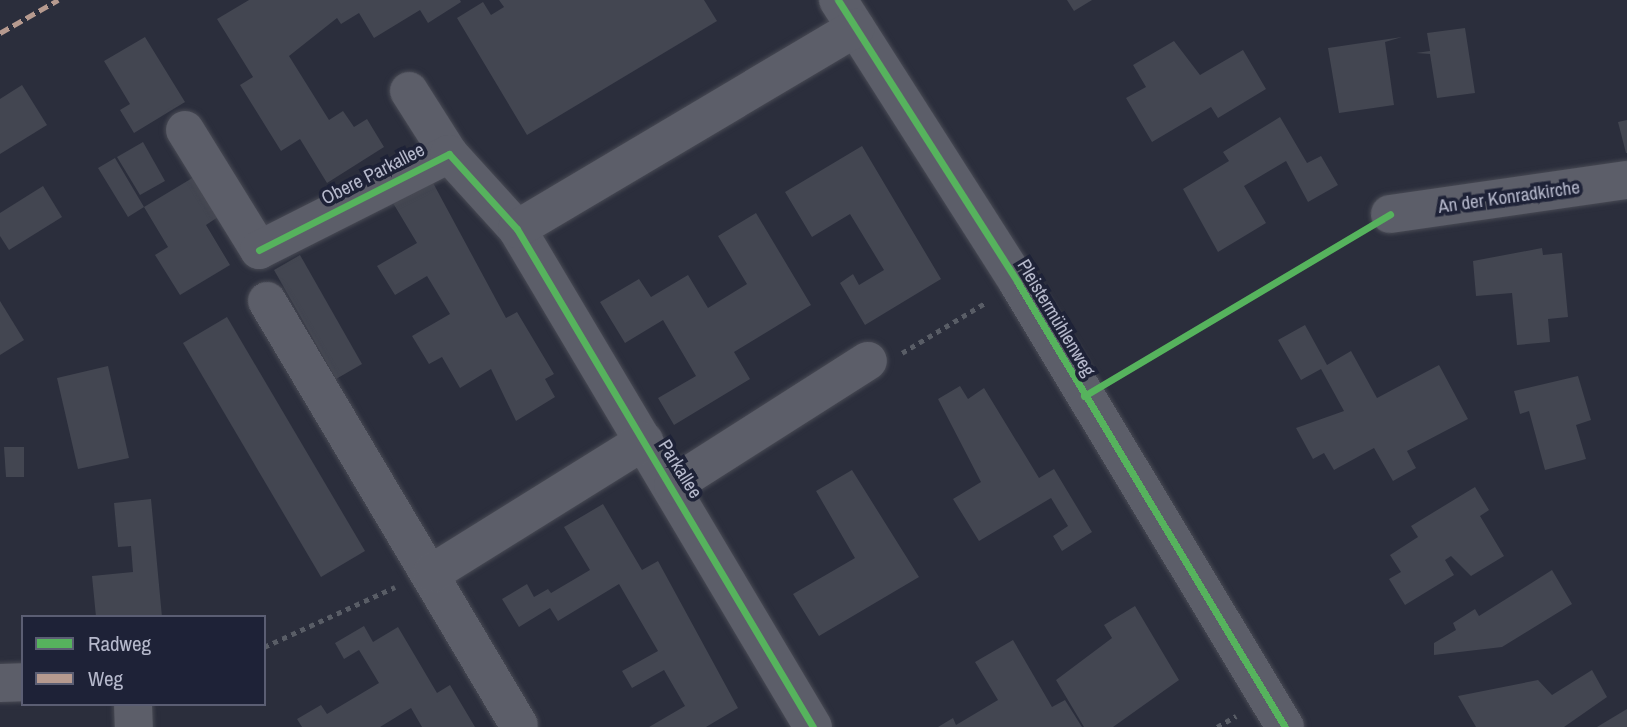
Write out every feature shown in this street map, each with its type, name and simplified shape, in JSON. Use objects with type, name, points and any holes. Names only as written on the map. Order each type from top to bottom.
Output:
[{"type":"street","points":[[517,229],[847,14]]},
{"type":"street","name":"Pleistermühlenweg","points":[[847,14],[1018,283],[1285,727]]},
{"type":"street","points":[[409,91],[449,154]]},
{"type":"street","name":"Obere Parkallee","points":[[185,130],[259,250],[449,154],[517,229]]},
{"type":"street","name":"An der Konradkirche","points":[[1390,214],[1627,180]]},
{"type":"street","name":"Parkallee","points":[[517,229],[644,442],[673,485],[813,727]]},
{"type":"street","points":[[267,301],[432,573],[519,725]]},
{"type":"street","name":"Parkallee","points":[[673,485],[868,361]]},
{"type":"street","name":"Parkallee","points":[[432,573],[644,442]]},
{"type":"street","points":[[0,683],[21,682]]},
{"type":"street","points":[[133,706],[134,727]]},
{"type":"path","points":[[868,361],[878,368],[1018,283]]},
{"type":"path","points":[[266,646],[432,573]]},
{"type":"building","points":[[249,0],[461,2],[428,23],[420,10],[374,38],[359,13],[341,24],[337,18],[289,56],[329,120],[343,111],[354,127],[367,119],[384,147],[327,183],[300,139],[281,151],[240,85],[253,77],[217,19]]},
{"type":"building","points":[[499,0],[704,0],[717,21],[527,135],[457,18],[483,2],[491,15],[504,7]]},
{"type":"building","points":[[1067,0],[1092,0],[1074,11]]},
{"type":"building","points":[[1465,28],[1475,93],[1437,98],[1430,54],[1416,53],[1430,51],[1427,33]]},
{"type":"building","points":[[145,37],[185,102],[134,133],[120,110],[130,104],[104,61]]},
{"type":"building","points":[[1402,37],[1385,42],[1394,105],[1339,113],[1328,48]]},
{"type":"building","points":[[1174,41],[1200,75],[1243,50],[1266,89],[1218,118],[1211,107],[1152,142],[1126,98],[1146,87],[1133,65]]},
{"type":"building","points":[[22,85],[47,125],[0,154],[0,99]]},
{"type":"building","points":[[1280,117],[1307,163],[1321,156],[1338,185],[1308,202],[1286,161],[1244,186],[1266,223],[1218,252],[1183,189],[1229,161],[1223,152]]},
{"type":"building","points":[[1627,120],[1627,153],[1626,153],[1618,122]]},
{"type":"building","points":[[143,142],[165,181],[140,195],[117,157]]},
{"type":"building","points":[[862,146],[941,279],[865,325],[840,283],[853,274],[859,285],[884,270],[850,214],[812,237],[785,192]]},
{"type":"building","points":[[115,158],[144,207],[128,217],[98,168]]},
{"type":"building","points":[[194,177],[218,217],[206,225],[230,265],[180,295],[155,255],[168,247],[144,207]]},
{"type":"building","points":[[432,181],[506,318],[517,312],[554,374],[545,379],[555,397],[516,421],[491,369],[460,388],[442,357],[429,364],[412,336],[450,314],[427,276],[395,295],[377,266],[417,243],[393,203]]},
{"type":"building","points":[[43,186],[62,217],[9,250],[0,236],[0,213]]},
{"type":"building","points":[[756,213],[811,305],[734,352],[750,379],[674,425],[658,398],[696,376],[663,320],[625,343],[600,302],[639,279],[651,297],[688,275],[708,308],[747,284],[718,236]]},
{"type":"building","points":[[1542,248],[1543,255],[1562,253],[1568,317],[1548,319],[1550,342],[1517,345],[1512,293],[1476,296],[1473,261]]},
{"type":"building","points":[[300,255],[362,364],[336,379],[274,270]]},
{"type":"building","points":[[0,301],[24,340],[0,355]]},
{"type":"building","points":[[227,317],[365,551],[321,577],[183,343]]},
{"type":"building","points":[[1305,325],[1327,365],[1351,351],[1377,398],[1439,365],[1468,419],[1407,451],[1416,468],[1393,481],[1374,448],[1334,470],[1324,453],[1313,459],[1296,428],[1344,411],[1321,369],[1301,380],[1278,340]]},
{"type":"building","points":[[108,366],[129,458],[78,469],[57,378]]},
{"type":"building","points":[[1578,376],[1591,420],[1576,425],[1586,459],[1545,470],[1529,411],[1520,414],[1514,391]]},
{"type":"building","points":[[960,386],[968,399],[984,388],[1039,478],[1054,469],[1092,532],[1062,551],[1053,536],[1068,526],[1051,498],[979,541],[953,499],[981,482],[938,399]]},
{"type":"building","points":[[4,447],[24,447],[24,477],[6,477]]},
{"type":"building","points":[[852,470],[919,577],[819,636],[793,594],[855,558],[816,491]]},
{"type":"building","points":[[1475,487],[1489,510],[1480,516],[1504,556],[1471,576],[1451,556],[1445,560],[1454,575],[1405,605],[1389,579],[1401,572],[1390,555],[1418,537],[1411,526]]},
{"type":"building","points":[[151,499],[162,615],[96,615],[92,576],[133,572],[131,546],[118,547],[114,503]]},
{"type":"building","points":[[603,504],[642,570],[658,561],[738,708],[706,727],[649,727],[685,706],[664,670],[632,688],[622,671],[658,651],[619,584],[558,621],[550,608],[519,627],[502,599],[527,584],[534,597],[548,589],[551,593],[590,570],[564,527]]},
{"type":"building","points":[[1552,570],[1572,604],[1502,647],[1434,655],[1434,643],[1456,630],[1453,623],[1475,609],[1479,616]]},
{"type":"building","points":[[1135,606],[1179,680],[1113,727],[1084,727],[1056,680],[1112,638],[1104,625]]},
{"type":"building","points":[[364,626],[373,642],[398,627],[437,693],[450,685],[475,727],[422,727],[411,708],[380,727],[302,727],[297,719],[321,705],[327,714],[379,683],[359,650],[344,659],[335,643]]},
{"type":"building","points":[[1013,640],[1052,707],[1065,700],[1082,727],[938,727],[953,718],[956,725],[998,700],[975,662]]},
{"type":"building","points":[[1592,670],[1607,697],[1564,727],[1476,727],[1458,696],[1538,680],[1552,695]]},
{"type":"building","points":[[1627,709],[1627,727],[1597,727]]},
{"type":"marked path","points":[[0,33],[58,0]]},
{"type":"cycle path","points":[[838,0],[1018,283],[1285,727]]},
{"type":"cycle path","points":[[259,250],[449,154],[517,229],[813,727]]},
{"type":"cycle path","points":[[1084,396],[1390,214]]}]
